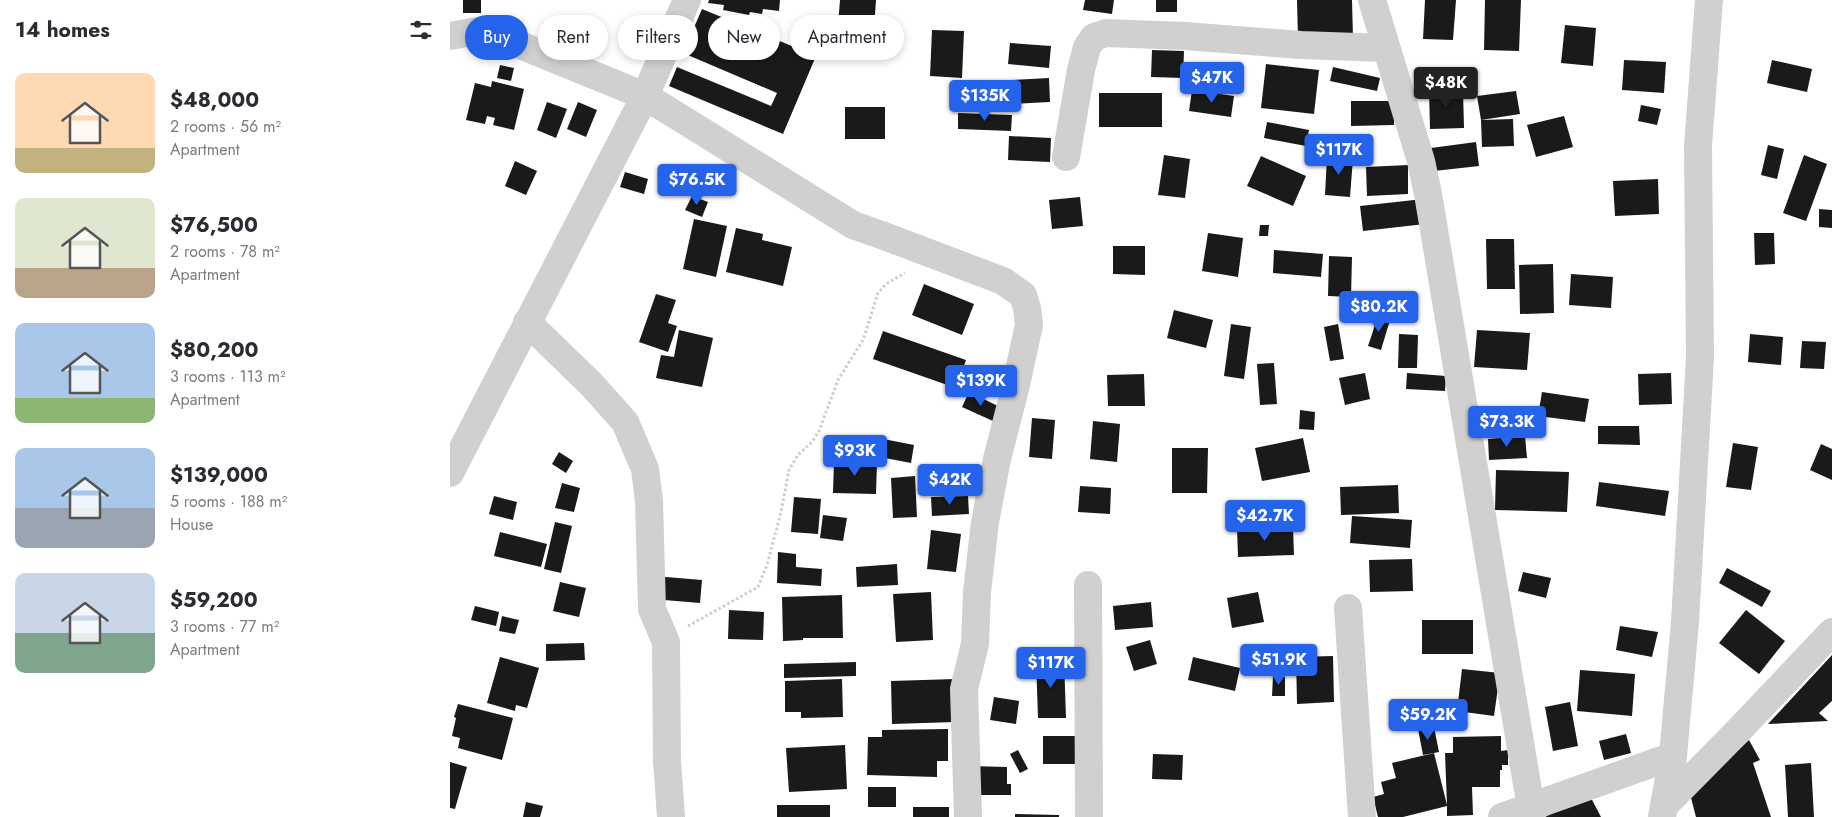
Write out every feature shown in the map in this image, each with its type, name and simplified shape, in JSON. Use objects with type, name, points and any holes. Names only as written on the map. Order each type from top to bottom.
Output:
[{"type":"street","points":[[450,473],[645,96],[687,0]]},
{"type":"street","points":[[1372,0],[1385,48],[1419,152],[1428,194],[1531,808]]},
{"type":"street","points":[[1663,811],[1673,756],[1685,622],[1700,357],[1698,146],[1709,0]]},
{"type":"street","points":[[450,36],[483,30],[645,96],[853,225],[1002,281],[1023,295],[1029,325],[997,459],[985,522],[975,644],[964,689],[968,817]]},
{"type":"street","points":[[1066,157],[1081,70],[1087,47],[1094,37],[1106,33],[1175,35],[1301,45],[1385,48]]},
{"type":"street","points":[[527,322],[590,384],[625,422],[645,469],[649,502],[652,609],[666,642],[667,761],[671,817]]},
{"type":"street","points":[[1088,585],[1089,817]]},
{"type":"street","points":[[1348,608],[1362,817]]},
{"type":"street","points":[[1663,811],[1832,632]]},
{"type":"street","points":[[1502,817],[1673,756]]},
{"type":"path","points":[[666,642],[699,619],[758,587],[771,548],[789,470],[798,455],[812,442],[819,431],[838,380],[863,340],[878,293],[896,278],[946,259]]},
{"type":"building","points":[[463,0],[481,0],[481,13],[463,13]]},
{"type":"building","points":[[709,0],[780,0],[779,11],[763,9],[762,14],[750,12],[749,15],[723,10],[724,5],[708,3]]},
{"type":"building","points":[[840,0],[876,0],[875,15],[839,15]]},
{"type":"building","points":[[1085,0],[1114,0],[1112,14],[1083,10]]},
{"type":"building","points":[[1156,0],[1177,0],[1177,12],[1156,12]]},
{"type":"building","points":[[1297,0],[1352,0],[1353,38],[1298,39]]},
{"type":"building","points":[[1425,0],[1456,0],[1453,40],[1423,39]]},
{"type":"building","points":[[1485,0],[1521,0],[1519,51],[1484,50]]},
{"type":"building","points":[[702,9],[717,15],[708,15],[708,60],[780,60],[780,41],[790,45],[790,60],[814,60],[783,134],[669,86],[677,67],[771,106],[777,93],[698,59],[698,18]]},
{"type":"building","points":[[1565,25],[1596,28],[1593,66],[1561,63]]},
{"type":"building","points":[[932,30],[964,31],[962,78],[930,76]]},
{"type":"building","points":[[1010,43],[1051,46],[1049,68],[1008,64]]},
{"type":"building","points":[[1152,50],[1184,51],[1183,78],[1151,77]]},
{"type":"building","points":[[1624,60],[1666,62],[1664,93],[1622,90]]},
{"type":"building","points":[[1772,60],[1812,69],[1807,92],[1767,83]]},
{"type":"building","points":[[1266,64],[1319,70],[1314,114],[1261,108]]},
{"type":"building","points":[[500,65],[514,68],[511,81],[497,78]]},
{"type":"building","points":[[1333,67],[1380,78],[1377,91],[1330,81]]},
{"type":"building","points":[[1049,78],[1050,102],[1013,104],[1012,80]]},
{"type":"building","points":[[492,81],[524,89],[514,130],[493,125],[495,118],[487,116],[485,124],[466,120],[475,83],[491,87]]},
{"type":"building","points":[[1192,90],[1234,96],[1231,117],[1189,111]]},
{"type":"building","points":[[1429,90],[1463,90],[1464,128],[1430,129]]},
{"type":"building","points":[[1516,91],[1520,114],[1481,120],[1477,96]]},
{"type":"building","points":[[1099,93],[1162,93],[1162,127],[1099,127]]},
{"type":"building","points":[[1351,101],[1394,101],[1394,125],[1351,126]]},
{"type":"building","points":[[547,102],[567,109],[556,138],[537,130]]},
{"type":"building","points":[[578,102],[597,110],[586,137],[567,129]]},
{"type":"building","points":[[1641,105],[1661,109],[1657,125],[1638,121]]},
{"type":"building","points":[[845,107],[885,107],[885,139],[845,139]]},
{"type":"building","points":[[958,113],[1012,115],[1011,131],[958,129]]},
{"type":"building","points":[[1564,116],[1573,147],[1536,157],[1527,125]]},
{"type":"building","points":[[1513,119],[1514,146],[1482,147],[1481,120]]},
{"type":"building","points":[[1267,122],[1309,130],[1306,146],[1264,138]]},
{"type":"building","points":[[1009,136],[1051,138],[1050,162],[1008,160]]},
{"type":"building","points":[[1476,142],[1479,166],[1434,171],[1431,148]]},
{"type":"building","points":[[1768,145],[1784,149],[1777,179],[1761,175]]},
{"type":"building","points":[[1164,155],[1190,159],[1185,198],[1158,195]]},
{"type":"building","points":[[1804,155],[1827,164],[1806,221],[1783,213]]},
{"type":"building","points":[[1261,156],[1306,176],[1293,206],[1247,186]]},
{"type":"building","points":[[1327,156],[1353,158],[1350,197],[1325,195]]},
{"type":"building","points":[[515,161],[537,171],[526,195],[505,186]]},
{"type":"building","points":[[1408,165],[1408,194],[1367,196],[1366,167]]},
{"type":"building","points":[[625,172],[648,179],[644,194],[620,187]]},
{"type":"building","points":[[1658,179],[1659,214],[1615,216],[1613,181]]},
{"type":"building","points":[[692,196],[708,202],[702,217],[685,210]]},
{"type":"building","points":[[1080,197],[1083,226],[1052,229],[1049,200]]},
{"type":"building","points":[[1423,199],[1425,224],[1363,231],[1360,206]]},
{"type":"building","points":[[1819,209],[1832,210],[1832,228],[1819,227]]},
{"type":"building","points":[[694,219],[727,226],[716,277],[683,269]]},
{"type":"building","points":[[1260,225],[1269,225],[1268,236],[1259,236]]},
{"type":"building","points":[[736,228],[763,234],[762,240],[792,247],[783,286],[726,272]]},
{"type":"building","points":[[1208,233],[1243,238],[1238,277],[1202,271]]},
{"type":"building","points":[[1754,233],[1774,233],[1775,264],[1755,265]]},
{"type":"building","points":[[1486,239],[1514,239],[1515,289],[1487,289]]},
{"type":"building","points":[[1113,246],[1145,246],[1145,275],[1113,274]]},
{"type":"building","points":[[1274,250],[1323,254],[1321,277],[1273,273]]},
{"type":"building","points":[[1329,256],[1352,257],[1351,297],[1328,296]]},
{"type":"building","points":[[1553,264],[1554,313],[1520,314],[1519,265]]},
{"type":"building","points":[[1571,274],[1613,277],[1611,308],[1569,305]]},
{"type":"building","points":[[924,284],[974,304],[962,335],[912,315]]},
{"type":"building","points":[[656,294],[676,300],[668,323],[677,326],[668,352],[639,342]]},
{"type":"building","points":[[1174,310],[1213,320],[1206,348],[1167,338]]},
{"type":"building","points":[[1378,316],[1390,320],[1381,350],[1368,346]]},
{"type":"building","points":[[1231,324],[1251,327],[1244,379],[1224,376]]},
{"type":"building","points":[[1338,324],[1344,359],[1330,361],[1324,327]]},
{"type":"building","points":[[679,330],[713,338],[702,387],[656,378],[661,355],[674,357]]},
{"type":"building","points":[[1477,330],[1530,333],[1527,370],[1474,367]]},
{"type":"building","points":[[883,331],[966,360],[956,388],[873,359]]},
{"type":"building","points":[[1399,334],[1418,335],[1417,368],[1398,368]]},
{"type":"building","points":[[1750,334],[1783,337],[1781,365],[1748,362]]},
{"type":"building","points":[[1802,341],[1826,342],[1824,369],[1800,368]]},
{"type":"building","points":[[1274,363],[1277,404],[1260,405],[1257,364]]},
{"type":"building","points":[[1365,373],[1370,399],[1345,405],[1339,378]]},
{"type":"building","points":[[1407,373],[1446,376],[1445,391],[1406,389]]},
{"type":"building","points":[[1671,373],[1672,404],[1639,405],[1638,374]]},
{"type":"building","points":[[1144,374],[1145,406],[1108,406],[1107,375]]},
{"type":"building","points":[[969,392],[1000,407],[993,421],[962,407]]},
{"type":"building","points":[[1542,392],[1589,399],[1585,422],[1538,416]]},
{"type":"building","points":[[1300,410],[1315,412],[1314,430],[1299,429]]},
{"type":"building","points":[[1032,418],[1055,420],[1052,459],[1029,457]]},
{"type":"building","points":[[1093,421],[1120,424],[1117,462],[1090,459]]},
{"type":"building","points":[[1598,426],[1639,426],[1640,445],[1598,444]]},
{"type":"building","points":[[868,436],[914,445],[911,463],[864,454]]},
{"type":"building","points":[[1525,436],[1527,458],[1489,460],[1488,439]]},
{"type":"building","points":[[1303,438],[1310,472],[1262,481],[1255,448]]},
{"type":"building","points":[[1733,443],[1758,447],[1751,490],[1726,487]]},
{"type":"building","points":[[1821,444],[1832,449],[1832,480],[1810,470]]},
{"type":"building","points":[[1172,448],[1208,448],[1207,493],[1172,493]]},
{"type":"building","points":[[559,452],[573,461],[566,473],[552,464]]},
{"type":"building","points":[[834,460],[877,462],[876,494],[833,493]]},
{"type":"building","points":[[1496,470],[1569,472],[1567,512],[1495,510]]},
{"type":"building","points":[[915,476],[917,517],[893,518],[891,478]]},
{"type":"building","points":[[1599,482],[1669,491],[1665,516],[1596,506]]},
{"type":"building","points":[[562,483],[580,488],[574,512],[555,508]]},
{"type":"building","points":[[1398,485],[1399,513],[1341,515],[1340,487]]},
{"type":"building","points":[[1080,486],[1111,488],[1110,514],[1078,512]]},
{"type":"building","points":[[494,496],[517,502],[513,520],[489,514]]},
{"type":"building","points":[[968,496],[969,514],[932,516],[931,497]]},
{"type":"building","points":[[794,497],[821,499],[818,534],[791,532]]},
{"type":"building","points":[[823,515],[847,518],[843,541],[820,538]]},
{"type":"building","points":[[1352,516],[1412,520],[1410,548],[1350,543]]},
{"type":"building","points":[[555,522],[572,526],[561,573],[544,569]]},
{"type":"building","points":[[1293,527],[1294,555],[1238,557],[1237,528]]},
{"type":"building","points":[[931,530],[961,534],[956,572],[927,569]]},
{"type":"building","points":[[500,532],[547,544],[541,567],[494,556]]},
{"type":"building","points":[[778,552],[796,554],[796,567],[822,569],[821,586],[777,583]]},
{"type":"building","points":[[1412,559],[1413,591],[1370,592],[1369,560]]},
{"type":"building","points":[[897,564],[898,585],[857,587],[856,567]]},
{"type":"building","points":[[1727,568],[1771,591],[1762,607],[1719,583]]},
{"type":"building","points":[[1523,572],[1551,578],[1546,598],[1518,591]]},
{"type":"building","points":[[654,576],[702,580],[700,603],[652,599]]},
{"type":"building","points":[[560,582],[586,588],[579,617],[553,611]]},
{"type":"building","points":[[931,592],[933,640],[896,642],[893,594]]},
{"type":"building","points":[[1258,592],[1264,622],[1232,628],[1227,598]]},
{"type":"building","points":[[842,595],[843,638],[803,638],[803,640],[783,641],[782,597]]},
{"type":"building","points":[[1151,602],[1153,627],[1115,630],[1113,606]]},
{"type":"building","points":[[475,606],[499,612],[496,626],[471,620]]},
{"type":"building","points":[[729,610],[764,612],[763,640],[728,639]]},
{"type":"building","points":[[1746,610],[1785,641],[1759,674],[1719,643]]},
{"type":"building","points":[[502,616],[519,620],[515,634],[499,631]]},
{"type":"building","points":[[1422,620],[1473,620],[1473,654],[1422,654]]},
{"type":"building","points":[[1620,626],[1658,632],[1652,657],[1616,650]]},
{"type":"building","points":[[1150,640],[1157,664],[1134,671],[1126,647]]},
{"type":"building","points":[[584,643],[585,660],[546,661],[546,644]]},
{"type":"building","points":[[1832,655],[1832,701],[1819,713],[1828,721],[1768,724]]},
{"type":"building","points":[[1333,656],[1334,702],[1297,704],[1296,657]]},
{"type":"building","points":[[500,657],[539,668],[527,708],[516,705],[515,711],[487,703]]},
{"type":"building","points":[[1193,657],[1240,668],[1235,691],[1188,680]]},
{"type":"building","points":[[1064,659],[1066,718],[1038,718],[1036,660]]},
{"type":"building","points":[[856,662],[856,676],[784,678],[784,664]]},
{"type":"building","points":[[1462,669],[1500,673],[1494,716],[1457,711]]},
{"type":"building","points":[[1580,670],[1635,674],[1632,716],[1577,711]]},
{"type":"building","points":[[1273,676],[1285,677],[1285,696],[1272,696]]},
{"type":"building","points":[[842,679],[843,717],[801,718],[801,712],[785,712],[785,681]]},
{"type":"building","points":[[955,679],[956,722],[892,724],[891,681]]},
{"type":"building","points":[[994,697],[1019,701],[1016,724],[990,720]]},
{"type":"building","points":[[1570,702],[1578,746],[1553,751],[1545,707]]},
{"type":"building","points":[[458,704],[513,718],[502,760],[458,748],[460,738],[452,736],[456,718],[454,717]]},
{"type":"building","points":[[1434,727],[1439,752],[1423,755],[1418,729]]},
{"type":"building","points":[[948,729],[948,761],[937,761],[937,777],[867,775],[868,737],[882,737],[882,730]]},
{"type":"building","points":[[1626,734],[1631,753],[1604,760],[1599,741]]},
{"type":"building","points":[[1043,736],[1080,736],[1080,764],[1043,764]]},
{"type":"building","points":[[1501,736],[1501,751],[1508,750],[1508,765],[1502,765],[1502,770],[1500,770],[1500,787],[1472,787],[1473,815],[1447,816],[1447,806],[1403,817],[1378,817],[1373,797],[1384,794],[1381,782],[1396,778],[1392,763],[1434,753],[1447,805],[1445,753],[1453,753],[1453,737]]},
{"type":"building","points":[[1749,740],[1760,760],[1753,763],[1771,817],[1696,817],[1690,794]]},
{"type":"building","points":[[845,745],[847,789],[789,792],[786,748]]},
{"type":"building","points":[[1018,750],[1028,769],[1020,773],[1010,754]]},
{"type":"building","points":[[1153,754],[1183,755],[1182,780],[1152,779]]},
{"type":"building","points":[[450,762],[467,767],[455,809],[450,808]]},
{"type":"building","points":[[1811,763],[1814,817],[1788,817],[1785,765]]},
{"type":"building","points":[[971,766],[1007,767],[1007,784],[1011,784],[1011,795],[970,795]]},
{"type":"building","points":[[868,787],[896,787],[896,807],[868,807]]},
{"type":"building","points":[[1589,794],[1601,817],[1545,817]]},
{"type":"building","points":[[526,802],[543,806],[540,817],[523,817]]},
{"type":"building","points":[[777,805],[830,805],[830,817],[777,817]]},
{"type":"building","points":[[913,807],[949,807],[949,817],[913,817]]},
{"type":"building","points":[[1015,814],[1059,815],[1059,817],[1015,817]]}]
